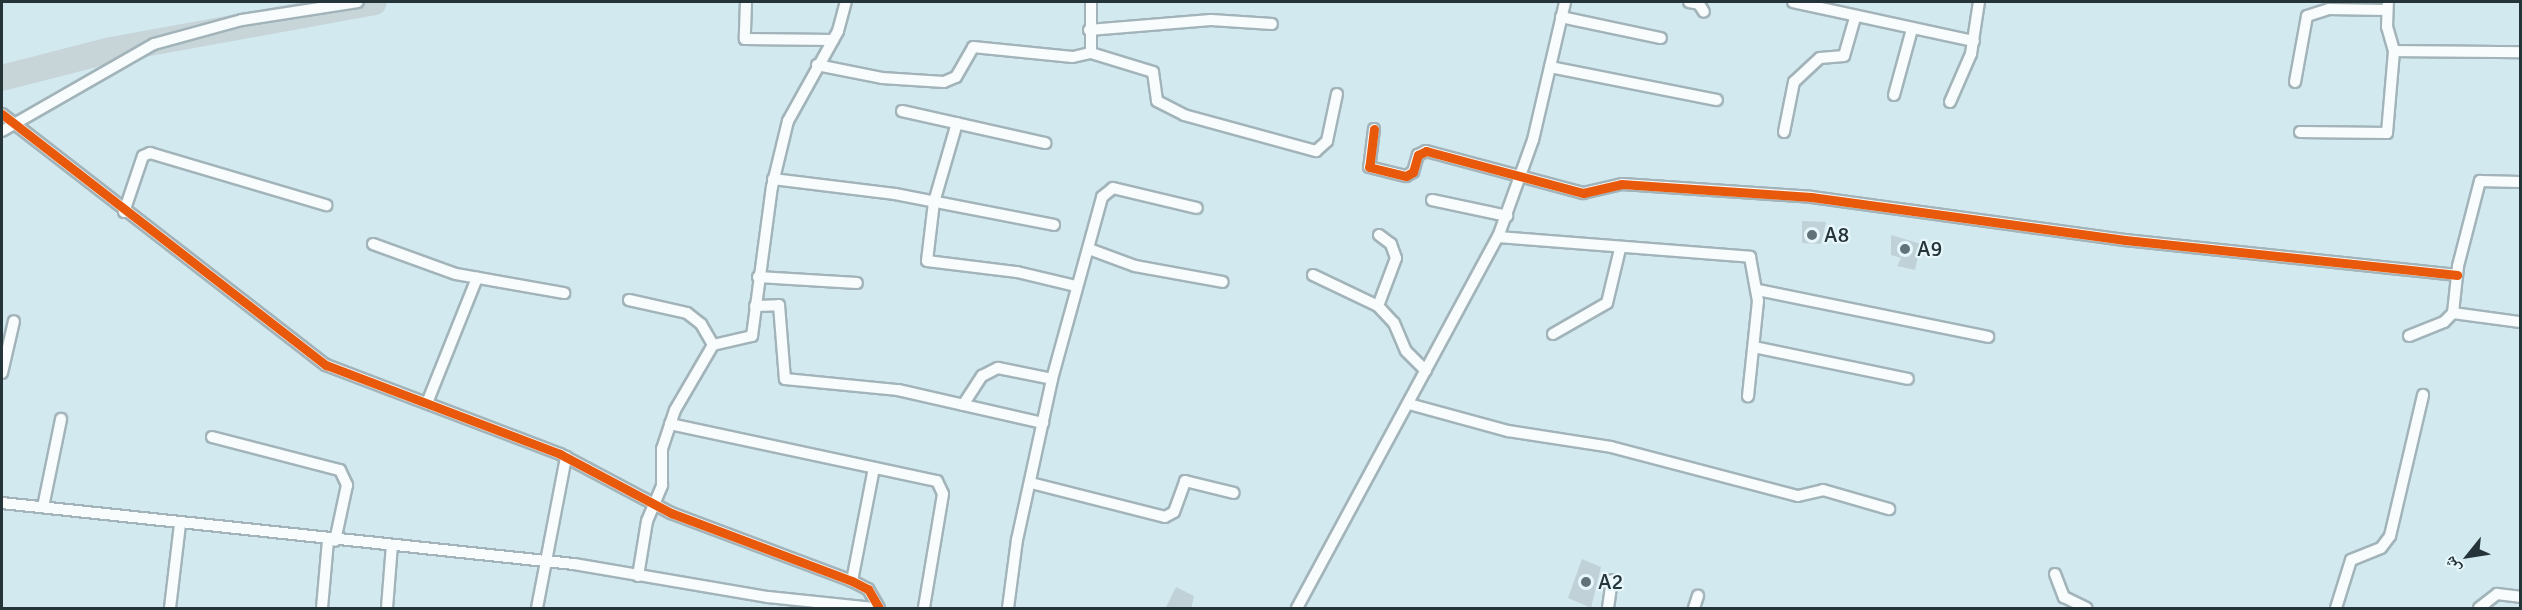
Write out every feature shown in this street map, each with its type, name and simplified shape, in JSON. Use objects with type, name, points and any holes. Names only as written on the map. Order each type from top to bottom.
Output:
[{"type":"street","points":[[2,131],[154,44],[242,20],[358,2]]},
{"type":"street","points":[[746,2],[745,39],[833,40]]},
{"type":"street","points":[[638,576],[654,504],[662,485],[662,449],[683,393],[713,345],[749,339],[773,179],[793,105],[833,40],[846,2]]},
{"type":"street","points":[[1091,2],[1089,30],[1091,53]]},
{"type":"street","points":[[1297,609],[1498,237],[1522,178],[1564,2]]},
{"type":"street","points":[[1689,2],[1699,4],[1704,12]]},
{"type":"street","points":[[1793,2],[1855,18],[1974,41]]},
{"type":"street","points":[[1950,102],[1974,41],[1979,2]]},
{"type":"street","points":[[2295,82],[2307,16],[2329,9],[2387,6],[2394,51],[2388,133],[2300,132]]},
{"type":"street","points":[[1561,17],[1661,38]]},
{"type":"street","points":[[1784,132],[1794,82],[1820,58],[1844,56],[1855,18]]},
{"type":"street","points":[[1089,30],[1211,20],[1272,24]]},
{"type":"street","points":[[1894,94],[1912,29]]},
{"type":"street","points":[[817,65],[882,78],[944,82],[956,77],[973,47],[1073,57],[1091,53],[1153,72],[1160,105],[1311,151],[1320,150],[1327,141],[1337,94]]},
{"type":"street","points":[[2394,51],[2520,52]]},
{"type":"street","points":[[1550,67],[1718,100]]},
{"type":"street","points":[[903,111],[1045,143]]},
{"type":"street","points":[[2,114],[124,212],[316,359],[566,457],[654,504],[852,581],[868,589],[879,609]]},
{"type":"street","points":[[957,123],[934,202],[926,255],[931,265],[1017,272],[1076,286]]},
{"type":"street","points":[[1374,129],[1367,159],[1371,167],[1410,175],[1418,155],[1426,151],[1522,178],[1589,193],[1622,184],[1811,197],[2125,240],[2457,275]]},
{"type":"street","points":[[124,212],[143,156],[150,153],[326,205]]},
{"type":"street","points":[[773,179],[934,202],[1054,225]]},
{"type":"street","points":[[2409,336],[2444,322],[2453,313],[2457,275],[2480,181],[2520,182]]},
{"type":"street","points":[[1008,609],[1052,379],[1076,286],[1106,190],[1130,191],[1197,208]]},
{"type":"street","points":[[1432,200],[1507,216]]},
{"type":"street","points":[[1378,306],[1396,253],[1379,235]]},
{"type":"street","points":[[1498,237],[1620,249],[1744,254],[1754,262],[1758,290],[1748,396]]},
{"type":"street","points":[[373,244],[477,278],[564,293]]},
{"type":"street","points":[[1089,249],[1135,266],[1223,282]]},
{"type":"street","points":[[1553,334],[1607,303],[1620,249]]},
{"type":"street","points":[[1312,275],[1378,306],[1394,323],[1406,351],[1426,371]]},
{"type":"street","points":[[758,277],[857,283]]},
{"type":"street","points":[[428,403],[477,278]]},
{"type":"street","points":[[1758,290],[1988,337]]},
{"type":"street","points":[[629,300],[687,313],[701,324],[713,345]]},
{"type":"street","points":[[754,306],[779,305],[785,379],[898,390],[1043,423]]},
{"type":"street","points":[[2453,313],[2520,322]]},
{"type":"street","points":[[2,373],[14,321]]},
{"type":"street","points":[[1754,347],[1908,379]]},
{"type":"street","points":[[963,405],[982,376],[998,368],[1052,379]]},
{"type":"street","points":[[2336,609],[2351,560],[2381,548],[2391,536],[2422,395]]},
{"type":"street","points":[[1409,404],[1518,434],[1602,445],[1798,496],[1823,490],[1888,509]]},
{"type":"street","points":[[43,507],[61,419]]},
{"type":"street","points":[[670,424],[874,468],[930,477],[941,487],[924,609]]},
{"type":"street","points":[[212,437],[340,470],[347,485],[332,541],[322,609]]},
{"type":"street","points":[[537,609],[543,562],[566,457]]},
{"type":"street","points":[[852,581],[874,468]]},
{"type":"street","points":[[1031,483],[1165,517],[1174,512],[1185,481],[1234,494]]},
{"type":"street","points":[[2,503],[332,541],[392,545],[543,562],[638,576],[767,603],[873,609]]},
{"type":"street","points":[[170,609],[180,524]]},
{"type":"street","points":[[387,609],[392,545]]},
{"type":"street","points":[[2055,574],[2064,597],[2087,609]]},
{"type":"street","points":[[1608,609],[1612,580]]},
{"type":"street","points":[[2479,609],[2497,594],[2520,597]]},
{"type":"street","points":[[1694,609],[1698,596]]},
{"type":"building","name":"A8","points":[[1802,221],[1826,222],[1821,244],[1802,243]]},
{"type":"building","name":"A9","points":[[1891,235],[1921,244],[1915,270],[1897,266],[1901,258],[1891,255]]},
{"type":"building","name":"A2","points":[[1582,559],[1601,567],[1591,608],[1568,598]]},
{"type":"building","points":[[1176,587],[1194,596],[1191,609],[1165,609]]},
{"type":"taxiway","points":[[2,78],[111,50],[374,2]]},
{"type":"cycle path","points":[[2,114],[326,365],[560,454],[671,513],[852,581],[868,589],[879,608]]},
{"type":"cycle path","points":[[1374,129],[1369,167],[1406,176],[1413,172],[1418,155],[1426,151],[1583,193],[1622,184],[1811,197],[2125,240],[2457,275]]},
{"type":"place","name":"A8","points":[[1812,235]]},
{"type":"place","name":"A9","points":[[1905,249]]},
{"type":"place","name":"A2","points":[[1586,582]]}]
